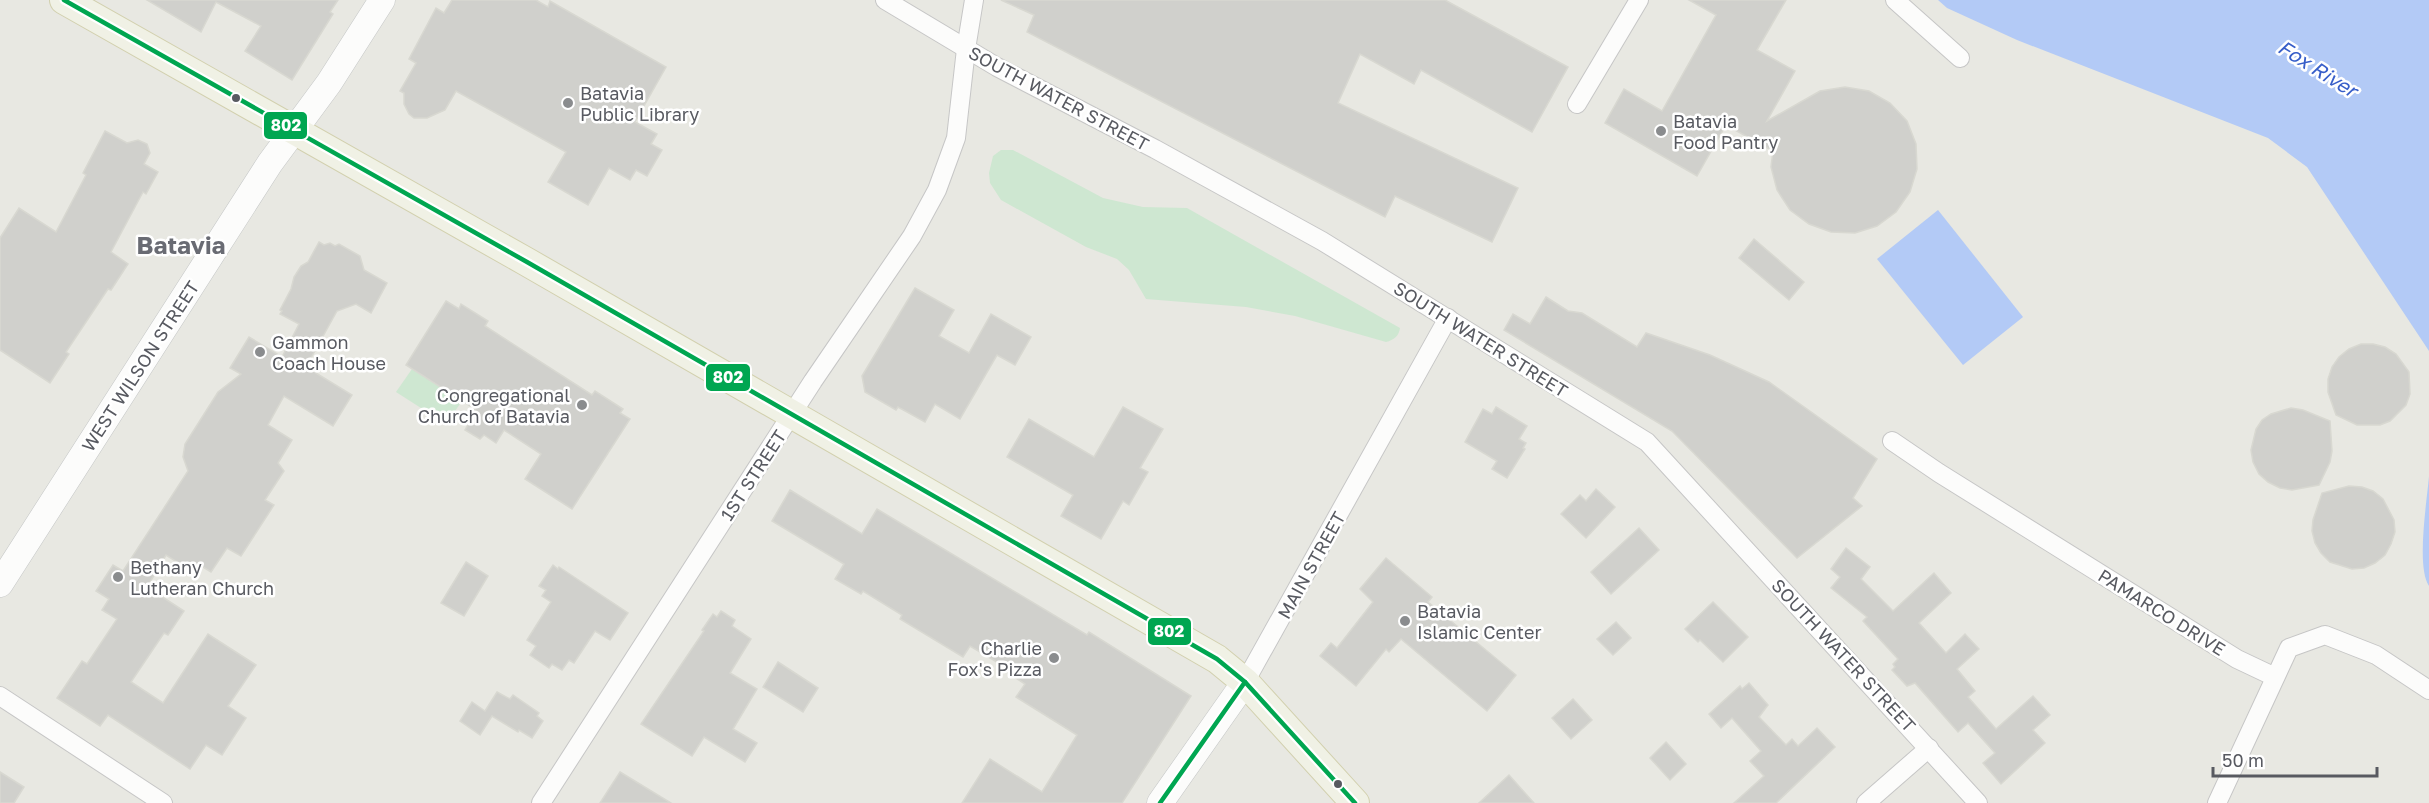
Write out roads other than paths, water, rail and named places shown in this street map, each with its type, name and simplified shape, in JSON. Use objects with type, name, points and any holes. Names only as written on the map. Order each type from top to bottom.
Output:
[{"type":"main road","points":[[64,0],[1217,659],[1245,682],[1355,803]]},
{"type":"main road","name":"WEST WILSON STREET","points":[[0,584],[270,163],[334,76],[382,0]]},
{"type":"main road","name":"MAIN STREET","points":[[1160,803],[1245,682]]},
{"type":"street","name":"SOUTH WATER STREET","points":[[885,0],[966,48],[1322,241],[1647,442],[1978,803]]},
{"type":"street","name":"1ST STREET","points":[[541,803],[792,415],[912,236],[937,190],[956,138],[974,0]]},
{"type":"street","points":[[1577,104],[1639,0]]},
{"type":"street","points":[[1895,0],[1960,58]]},
{"type":"street","name":"MAIN STREET","points":[[1245,682],[1448,318]]},
{"type":"street","name":"PAMARCO DRIVE","points":[[1892,441],[2227,653],[2275,677]]},
{"type":"street","points":[[2217,803],[2289,648],[2325,635],[2376,655],[2429,690]]},
{"type":"street","points":[[0,696],[163,803]]},
{"type":"street","points":[[1866,803],[1929,748]]},
{"type":"water","name":"Fox River","points":[[1938,0],[2429,0],[2429,351],[2307,167],[2268,138],[2017,40],[1947,8]]},
{"type":"water","points":[[1938,210],[2023,317],[1963,365],[1877,259]]},
{"type":"water","points":[[2429,476],[2429,586],[2425,577],[2423,549]]},
{"type":"place","name":"Batavia Public Library","points":[[568,103]]},
{"type":"place","name":"Batavia Food Pantry","points":[[1661,131]]},
{"type":"place","name":"Gammon Coach House","points":[[260,352]]},
{"type":"place","name":"Congregational Church of Batavia","points":[[582,405]]},
{"type":"place","name":"Bethany Lutheran Church","points":[[118,577]]},
{"type":"place","name":"Batavia Islamic Center","points":[[1405,621]]},
{"type":"place","name":"Charlie Fox's Pizza","points":[[1054,658]]},
{"type":"district","name":"Batavia","points":[[181,244]]}]
